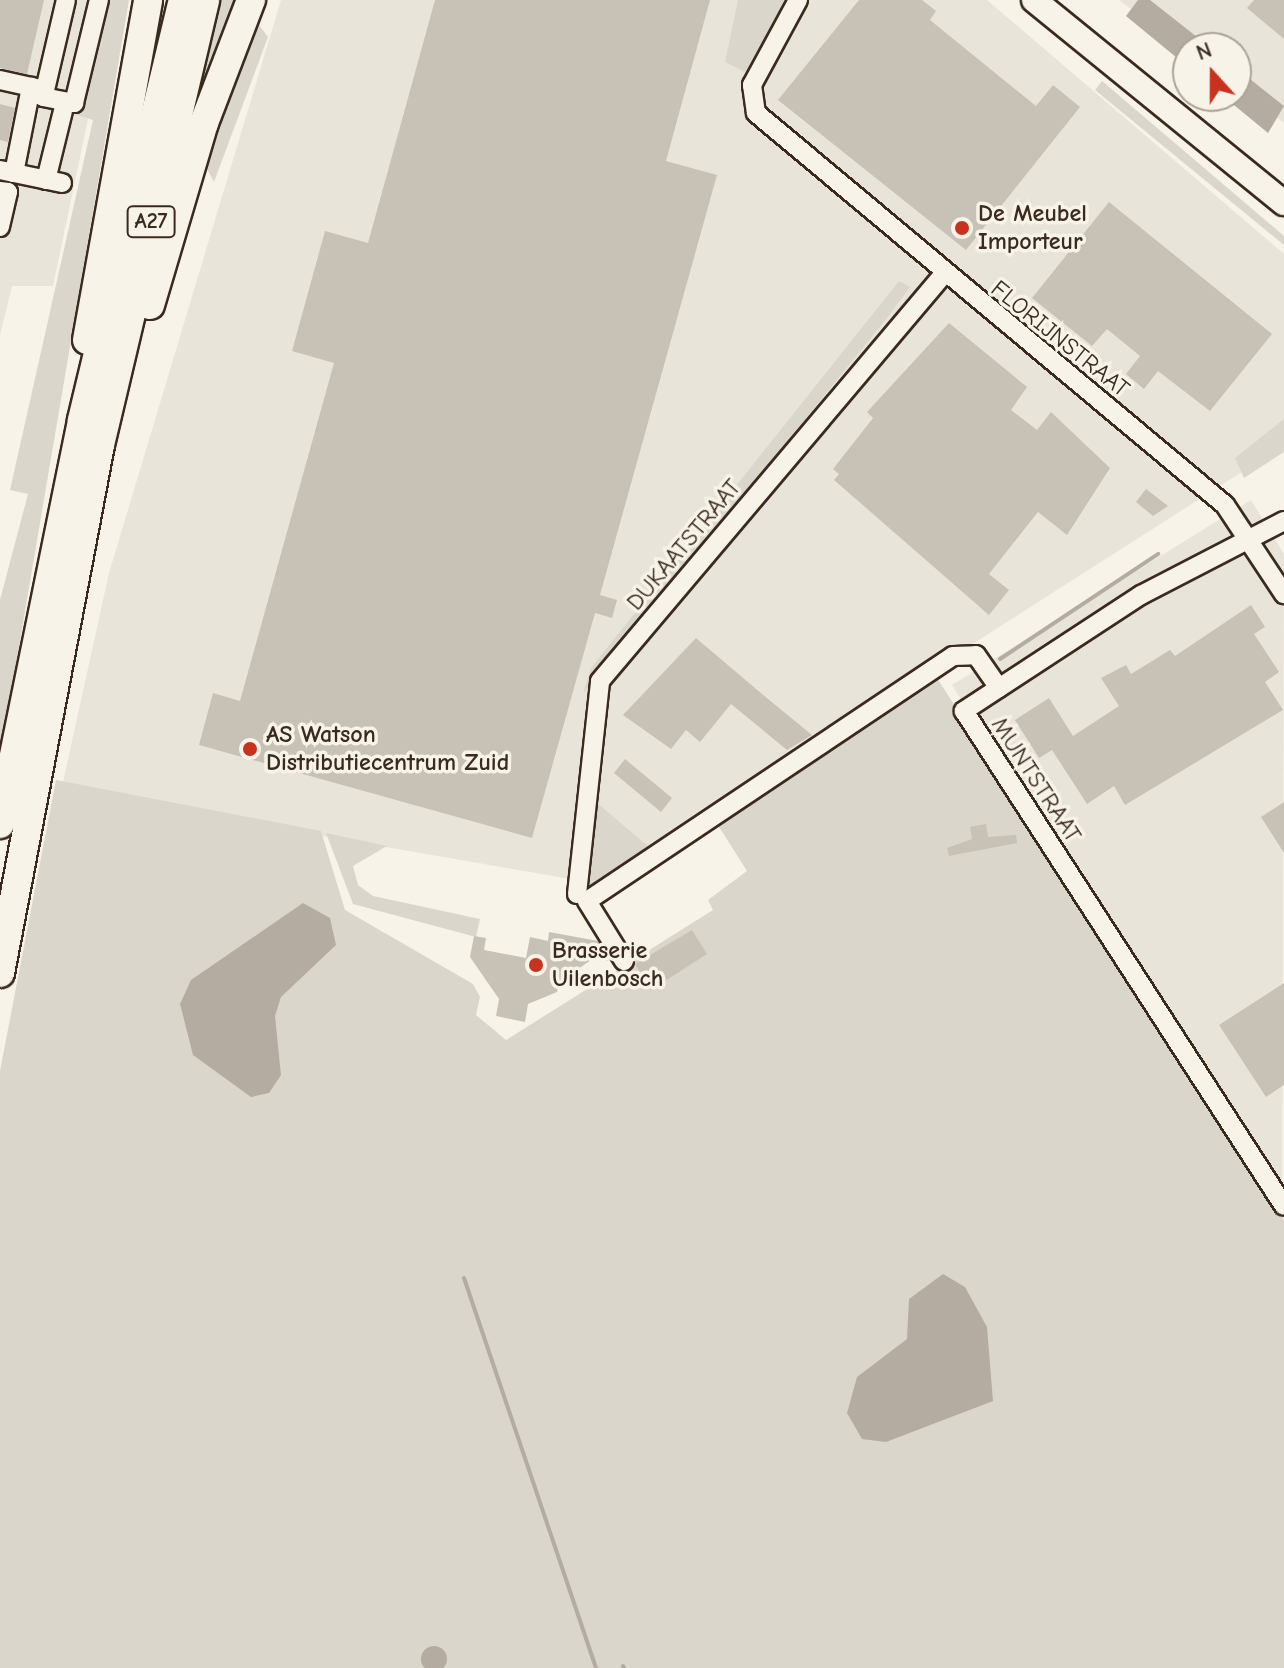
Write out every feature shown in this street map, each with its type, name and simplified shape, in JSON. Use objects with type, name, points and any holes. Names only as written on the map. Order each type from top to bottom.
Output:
[{"type":"highway","name":"A27","points":[[82,420],[90,294],[148,0]]},
{"type":"highway","name":"A27","points":[[0,824],[82,420],[183,0]]},
{"type":"highway","name":"A27","points":[[0,973],[100,445],[205,0]]},
{"type":"highway","name":"A27","points":[[100,445],[251,0]]},
{"type":"main road","points":[[1034,0],[1284,203]]},
{"type":"street","points":[[63,111],[54,182],[7,172],[66,0]]},
{"type":"street","points":[[0,80],[38,89],[43,97],[74,103],[99,0]]},
{"type":"street","name":"FLORIJNSTRAAT","points":[[798,0],[752,85],[756,113],[943,275],[1225,505],[1250,538]]},
{"type":"street","points":[[0,191],[8,192],[0,227]]},
{"type":"street","name":"DUKAATSTRAAT","points":[[577,894],[600,681],[943,275]]},
{"type":"street","points":[[1284,521],[1250,538],[1284,594]]},
{"type":"street","name":"MUNTSTRAAT","points":[[1250,538],[1141,595],[964,711],[1284,1206]]},
{"type":"street","points":[[624,961],[587,901],[953,656],[976,655],[999,688]]},
{"type":"shaded area","points":[[0,0],[113,0],[53,286],[12,286],[0,335]]},
{"type":"shaded area","points":[[95,0],[129,0],[0,758],[0,600],[28,494],[10,490],[93,120],[71,113]]},
{"type":"shaded area","points":[[219,0],[245,0],[167,207]]},
{"type":"shaded area","points":[[281,0],[987,0],[1284,254],[1284,445],[589,889],[582,881],[61,791],[109,573]]},
{"type":"shaded area","points":[[738,0],[786,0],[745,72],[725,62]]},
{"type":"shaded area","points":[[1119,0],[1284,0],[1284,123],[1252,99],[1252,32],[1172,32],[1172,39]]},
{"type":"shaded area","points":[[1138,0],[1150,0],[1191,32],[1172,32],[1172,54],[1126,16]]},
{"type":"shaded area","points":[[256,21],[268,37],[214,182],[206,167]]},
{"type":"shaded area","points":[[1102,81],[1284,236],[1284,245],[1095,90]]},
{"type":"shaded area","points":[[1252,81],[1284,106],[1268,133],[1242,112],[1252,112]]},
{"type":"shaded area","points":[[899,281],[910,287],[887,318],[583,694],[591,668]]},
{"type":"shaded area","points":[[1284,419],[1284,452],[1244,478],[1235,458]]},
{"type":"shaded area","points":[[1251,500],[1284,554],[1282,1217],[952,685]]},
{"type":"shaded area","points":[[930,667],[1284,1220],[1284,1668],[0,1668],[0,1071],[56,780],[321,831],[345,910],[473,984],[480,997],[476,1015],[506,1040],[713,910],[708,900],[747,871],[712,816]]},
{"type":"shaded area","points":[[589,796],[649,847],[586,888]]},
{"type":"shaded area","points":[[326,833],[387,846],[353,866],[358,885],[373,896],[480,919],[476,937],[353,904]]},
{"type":"shaded area","points":[[303,903],[330,918],[336,945],[281,997],[275,1016],[281,1075],[269,1093],[251,1097],[193,1055],[180,1004],[191,980]]},
{"type":"shaded area","points":[[943,1274],[965,1287],[987,1327],[993,1401],[886,1442],[862,1439],[847,1413],[857,1377],[907,1339],[909,1299]]},
{"type":"shaded area","points":[[434,1646],[443,1650],[447,1659],[443,1668],[434,1672],[425,1668],[421,1659],[425,1650]]},
{"type":"building","points":[[0,0],[44,0],[27,74],[0,68]]},
{"type":"building","points":[[435,0],[710,0],[666,161],[717,175],[600,595],[617,600],[612,618],[595,613],[532,838],[199,745],[213,693],[240,701],[334,363],[292,351],[325,231],[368,243]]},
{"type":"building","points":[[859,0],[922,0],[936,11],[930,20],[1036,106],[1053,85],[1080,107],[966,250],[778,100]]},
{"type":"building","points":[[1254,0],[1284,0],[1284,39],[1247,8]]},
{"type":"building","points":[[0,104],[15,108],[8,142],[0,140]]},
{"type":"building","points":[[1109,202],[1272,334],[1210,411],[1158,371],[1144,389],[1126,374],[1140,356],[1107,329],[1092,346],[1032,298]]},
{"type":"building","points":[[949,323],[1027,387],[1011,410],[1037,430],[1051,412],[1110,468],[1067,535],[1038,512],[989,574],[1009,590],[989,615],[834,480],[839,474],[833,469],[873,418],[867,412]]},
{"type":"building","points":[[1146,489],[1168,506],[1153,516],[1136,502]]},
{"type":"building","points":[[1251,605],[1265,627],[1254,634],[1279,672],[1265,682],[1283,710],[1125,805],[1114,786],[1087,804],[1052,750],[1039,758],[1015,720],[1049,698],[1073,736],[1119,706],[1101,678],[1126,665],[1131,674],[1170,650],[1175,656]]},
{"type":"building","points":[[696,638],[812,735],[787,750],[731,704],[700,742],[686,730],[671,749],[623,715]]},
{"type":"building","points":[[625,759],[672,798],[661,812],[614,773]]},
{"type":"building","points":[[1284,802],[1284,853],[1261,817]]},
{"type":"building","points":[[986,824],[988,837],[1016,835],[1017,843],[949,856],[947,848],[972,839],[970,827]]},
{"type":"building","points":[[692,930],[707,954],[651,990],[635,964]]},
{"type":"building","points":[[549,932],[598,941],[608,961],[594,958],[559,982],[557,992],[528,1004],[525,1022],[496,1016],[499,999],[470,957],[474,936],[486,938],[484,950],[526,958],[530,937],[548,941]]},
{"type":"building","points":[[1284,983],[1284,1085],[1266,1097],[1219,1025]]},
{"type":"waterway","points":[[1000,659],[1158,554]]},
{"type":"waterway","points":[[464,1278],[596,1668]]},
{"type":"place","name":"De Meubel Importeur","points":[[962,228]]},
{"type":"place","name":"AS Watson Distributiecentrum Zuid","points":[[250,749]]},
{"type":"place","name":"Brasserie Uilenbosch","points":[[536,965]]}]
